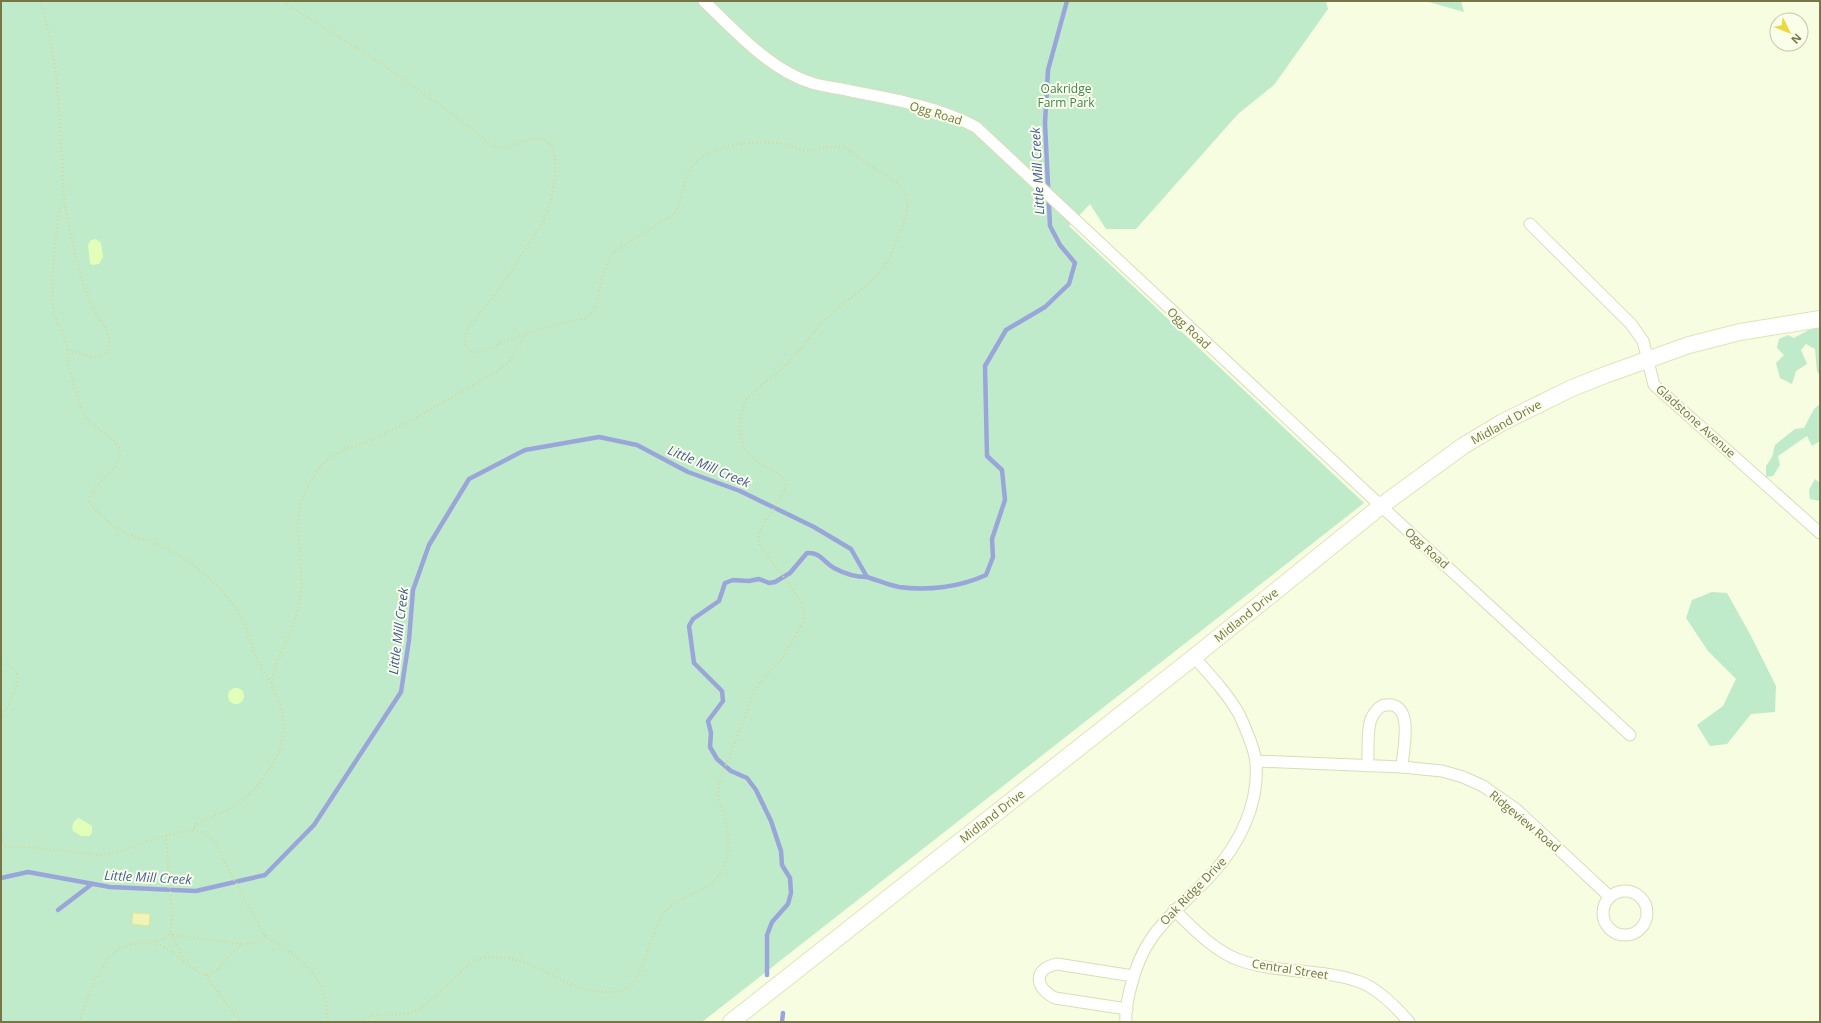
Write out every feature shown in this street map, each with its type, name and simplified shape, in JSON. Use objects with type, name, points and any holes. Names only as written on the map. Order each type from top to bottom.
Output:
[{"type":"main road","name":"Midland Drive","points":[[731,1022],[1194,657],[1381,506],[1463,446],[1503,422],[1572,388],[1689,345],[1740,332],[1820,320]]},
{"type":"street","name":"Ogg Road","points":[[704,1],[764,57],[791,75],[812,83],[926,108],[959,118],[976,127],[1088,234],[1630,735]]},
{"type":"street","name":"Gladstone Avenue","points":[[1530,224],[1631,324],[1643,341],[1654,385],[1820,533]]},
{"type":"street","name":"Oak Ridge Drive","points":[[1126,1022],[1133,976],[1142,951],[1174,910],[1213,873],[1228,855],[1244,828],[1253,801],[1256,783],[1256,761],[1248,736],[1238,714],[1219,685],[1194,657]]},
{"type":"street","points":[[1368,766],[1370,721],[1375,711],[1383,705],[1392,704],[1398,706],[1403,713],[1405,724],[1402,767]]},
{"type":"street","name":"Ridgeview Road","points":[[1256,761],[1402,767],[1442,771],[1463,777],[1483,786],[1516,810],[1610,897]]},
{"type":"street","name":"Central Street","points":[[1174,910],[1218,949],[1240,960],[1260,965],[1330,975],[1360,982],[1378,992],[1409,1022]]},
{"type":"street","points":[[1127,1009],[1056,998],[1047,994],[1041,988],[1039,980],[1045,969],[1056,964],[1133,976]]},
{"type":"path","points":[[40,1],[46,20],[59,97],[60,150],[65,206],[78,265],[92,306],[110,335],[110,345],[107,353],[96,358],[68,350]]},
{"type":"path","points":[[284,1],[382,64],[452,114],[493,146],[504,148],[530,138],[541,138],[552,145],[555,156],[555,177],[551,200],[543,222],[497,292],[466,331],[465,344],[470,352],[479,353],[548,326],[585,318],[590,315],[595,310],[602,279],[611,254],[675,213],[680,205],[688,173],[696,163],[716,150],[736,145],[766,143],[787,144],[805,150],[845,147],[871,167],[887,175],[899,185],[906,195],[907,207],[906,218],[892,253],[882,268],[870,282],[829,316],[789,362],[747,400],[741,421],[741,442],[746,452],[763,466],[783,477],[787,482],[783,494],[762,527],[758,538],[760,546],[804,608],[805,616],[783,658],[756,690],[719,783],[719,801],[728,827],[730,840],[724,866],[720,874],[711,884],[674,904],[661,916],[639,971],[630,984],[623,990],[602,992],[589,990],[556,978],[527,962],[512,958],[490,957],[479,959],[468,964],[432,1000],[415,1011],[407,1014],[377,1014],[364,1018],[360,1022]]},
{"type":"path","points":[[65,206],[60,209],[58,215],[53,268],[53,308],[68,350],[67,359],[86,417],[113,439],[119,453],[119,459],[116,465],[92,490],[89,501],[100,514],[119,530],[160,545],[192,565],[231,601],[241,618],[257,661],[271,683],[284,716],[285,731],[282,745],[275,759],[245,799],[235,806],[202,821],[192,830]]},
{"type":"path","points":[[271,683],[277,662],[300,601],[301,586],[298,553],[299,512],[306,489],[313,479],[324,464],[334,456],[347,449],[379,437],[497,371],[508,361],[526,334]]},
{"type":"path","points":[[1,663],[12,667],[18,678],[14,694],[1,718]]},
{"type":"path","points":[[1,847],[6,846],[99,855],[118,852],[166,836],[192,830],[201,832],[210,837],[217,845],[223,860],[264,936],[278,944],[317,978],[327,1003],[328,1022]]},
{"type":"path","points":[[1,836],[6,846]]},
{"type":"path","points":[[166,836],[172,935],[182,957],[188,964]]},
{"type":"path","points":[[80,1022],[87,998],[105,963],[125,946],[154,943],[166,938],[172,930]]},
{"type":"path","points":[[172,935],[242,944],[255,943],[264,936]]},
{"type":"path","points":[[154,943],[164,947],[200,973],[209,975],[217,970],[242,944]]},
{"type":"path","points":[[206,974],[212,985],[239,1021]]},
{"type":"green space","name":"Oakridge Farm Park","points":[[1,1],[1326,1],[1328,9],[1274,85],[1238,114],[1136,229],[1106,229],[1090,204],[1069,226],[1364,503],[702,1022],[1,1022]]},
{"type":"green space","points":[[1428,1],[1461,1],[1464,12],[1429,2]]},
{"type":"green space","points":[[1820,327],[1820,376],[1817,371],[1815,349],[1806,344],[1801,350],[1807,364],[1796,371],[1792,384],[1780,378],[1776,363],[1784,355],[1777,348],[1779,339],[1788,335],[1794,338],[1812,328]]},
{"type":"green space","points":[[1820,404],[1820,441],[1812,446],[1807,436],[1778,456],[1780,465],[1773,476],[1766,477],[1766,466],[1772,457],[1775,445],[1795,429],[1804,428],[1814,409]]},
{"type":"green space","points":[[1815,479],[1820,483],[1820,501],[1810,499],[1809,490]]},
{"type":"green space","points":[[1712,592],[1727,593],[1776,686],[1775,712],[1751,714],[1727,744],[1710,746],[1697,725],[1723,706],[1736,679],[1708,651],[1686,618],[1692,600]]},
{"type":"sand","points":[[96,239],[101,243],[103,257],[99,264],[92,265],[90,263],[88,245],[91,240]]},
{"type":"sand","points":[[233,688],[239,688],[244,693],[242,702],[239,704],[233,704],[228,699],[228,693]]},
{"type":"sand","points":[[79,818],[92,826],[90,836],[81,836],[73,831],[73,823]]},
{"type":"building","points":[[133,913],[150,914],[149,926],[132,924]]},
{"type":"waterway","name":"Little Mill Creek","points":[[1,878],[28,872],[110,887],[196,891],[265,875],[314,825],[401,692],[409,640],[413,590],[429,545],[469,479],[525,450],[599,437],[637,445],[688,472],[740,491],[814,527],[851,549],[867,577],[891,585],[910,588],[944,587],[966,582],[986,575],[993,557],[992,539],[1005,500],[1002,470],[987,456],[985,366],[1006,330],[1045,307],[1069,284],[1075,263],[1060,245],[1050,226],[1045,123],[1048,70],[1067,1]]},
{"type":"waterway","points":[[767,975],[767,935],[772,922],[788,904],[791,893],[790,878],[782,865],[781,851],[771,821],[756,790],[747,778],[731,771],[717,759],[710,747],[711,733],[708,721],[723,701],[722,691],[694,663],[689,626],[693,619],[719,601],[725,583],[733,580],[749,581],[759,579],[769,583],[775,582],[790,573],[807,553],[816,554],[830,566],[842,572],[854,576],[867,577]]},
{"type":"waterway","points":[[58,910],[92,884]]},
{"type":"waterway","points":[[782,1022],[783,1013]]}]
